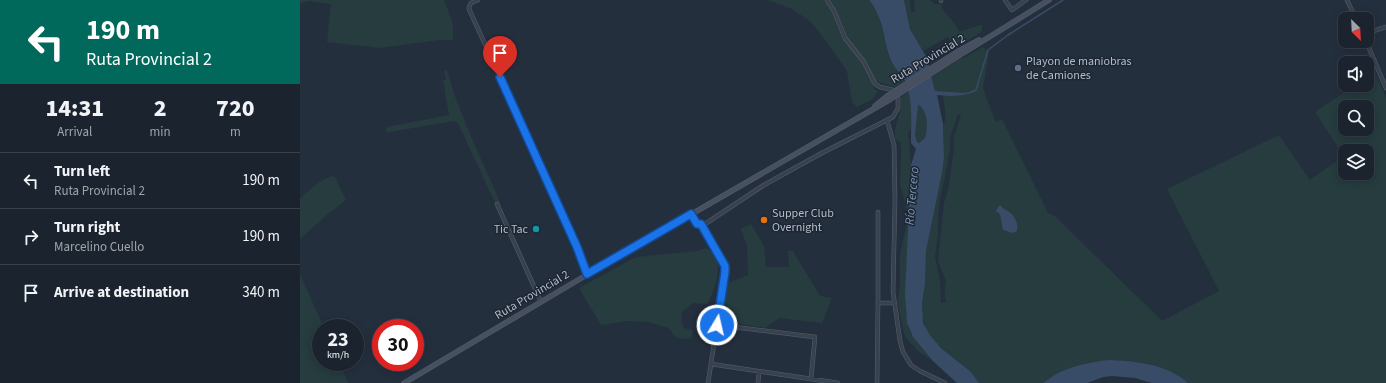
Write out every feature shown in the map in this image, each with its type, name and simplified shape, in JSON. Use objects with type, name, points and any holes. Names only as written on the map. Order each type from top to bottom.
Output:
[{"type":"main road","name":"Ruta Provincial 2","points":[[404,383],[587,274],[859,118],[958,53],[1011,24],[1049,0]]},
{"type":"street","points":[[478,0],[471,3],[469,7],[470,10],[577,247],[587,274]]},
{"type":"street","points":[[827,0],[834,11],[845,38],[864,62],[875,84],[880,87],[893,90]]},
{"type":"street","points":[[1005,0],[1012,10],[1026,0]]},
{"type":"street","points":[[1347,0],[1353,12]]},
{"type":"street","points":[[1374,31],[1386,27]]},
{"type":"street","points":[[1369,48],[1386,87]]},
{"type":"street","points":[[691,214],[697,224],[709,222],[764,185],[820,154],[888,120],[897,112],[899,104],[898,97]]},
{"type":"street","points":[[888,120],[894,145],[894,292],[900,341],[911,365],[945,383]]},
{"type":"street","points":[[497,204],[541,302]]},
{"type":"street","points":[[877,383],[878,212]]},
{"type":"street","points":[[701,224],[725,266],[708,383]]},
{"type":"street","points":[[878,302],[896,302]]},
{"type":"street","points":[[717,325],[815,337],[810,379]]},
{"type":"street","points":[[711,364],[838,383]]},
{"type":"street","points":[[758,383],[759,372]]},
{"type":"green space","points":[[300,0],[444,0],[453,24],[453,40],[439,40],[379,48],[327,42],[331,4],[308,1],[300,4]]},
{"type":"green space","points":[[768,0],[869,0],[879,16],[890,59],[905,81],[895,87],[871,80],[874,89],[878,91],[873,99],[857,107],[852,102],[847,71],[811,22],[792,9]]},
{"type":"green space","points":[[904,0],[910,0],[911,12],[915,12],[914,0],[930,0],[935,4],[941,4],[942,8],[959,31],[982,25],[982,30],[980,33],[956,48],[948,37],[923,51],[910,29]]},
{"type":"green space","points":[[983,47],[989,52],[983,89],[996,122],[1002,119],[1048,213],[1055,216],[1162,321],[1219,291],[1167,189],[1279,135],[1310,180],[1338,160],[1338,180],[1374,180],[1374,144],[1338,144],[1338,147],[1315,112],[1345,92],[1374,92],[1375,72],[1386,97],[1386,383],[1188,383],[1171,372],[1150,364],[1117,360],[1096,362],[1065,370],[1041,383],[979,383],[971,372],[937,344],[926,329],[922,317],[926,251],[944,158],[943,124],[945,122],[945,115],[943,98],[941,91],[935,91],[932,76],[961,58],[962,59]],"holes":[[[958,114],[961,114],[953,140],[954,150],[948,190],[944,203],[938,260],[946,280],[945,294],[947,302],[941,303],[940,282],[935,257],[938,234],[938,215],[950,149],[950,138]]]},
{"type":"green space","points":[[446,70],[465,123],[500,202],[498,204],[495,203],[458,123],[454,121],[386,132],[387,127],[449,115],[443,80],[446,80],[444,71]]},
{"type":"green space","points":[[909,91],[911,99],[911,129],[908,136],[911,165],[911,188],[906,271],[906,315],[909,330],[913,337],[933,361],[918,351],[907,339],[904,333],[898,301],[900,286],[900,254],[907,223],[907,210],[900,184],[901,147],[900,142],[895,139],[895,133],[901,107],[900,97]]},
{"type":"green space","points":[[919,105],[926,116],[927,129],[925,138],[919,143],[917,142],[915,135]]},
{"type":"green space","points":[[332,176],[335,177],[346,200],[300,239],[300,199],[319,183]]},
{"type":"green space","points":[[751,224],[764,246],[766,267],[789,267],[788,251],[793,251],[820,296],[832,298],[822,323],[779,318],[765,328],[721,321],[728,283],[748,275],[747,246],[741,229]]},
{"type":"green space","points":[[706,248],[713,253],[716,259],[718,274],[708,304],[693,303],[682,312],[681,321],[684,328],[693,330],[691,338],[678,338],[669,328],[648,322],[627,321],[601,325],[579,288],[636,257],[697,251]]},
{"type":"green space","points":[[300,274],[320,319],[312,319],[312,371],[343,371],[348,383],[300,383]]},
{"type":"water","name":"Río Tercero","points":[[869,0],[904,0],[910,29],[927,58],[935,91],[964,93],[964,95],[951,96],[937,95],[943,124],[944,158],[926,251],[925,284],[922,303],[923,323],[930,335],[941,348],[971,372],[979,383],[957,383],[933,361],[913,337],[907,323],[905,294],[911,165],[916,149],[911,143],[911,110],[908,88],[891,61],[881,22]],"holes":[[[919,105],[926,116],[927,129],[925,138],[919,143],[917,142],[915,135],[918,106]]]},
{"type":"water","points":[[999,206],[1002,206],[1002,208],[1014,217],[1017,223],[1017,231],[1012,233],[1003,230],[1000,214],[996,211]]},
{"type":"water","points":[[1109,360],[1130,361],[1151,365],[1171,372],[1188,383],[1152,383],[1135,378],[1112,376],[1103,377],[1087,383],[1042,383],[1056,374],[1068,369],[1089,363]]},
{"type":"waterway","points":[[1008,35],[1063,0]]},
{"type":"waterway","points":[[962,94],[976,90],[988,50],[1008,35]]},
{"type":"place","name":"Playon de maniobras de Camiones","points":[[1018,68]]},
{"type":"place","name":"Supper Club Overnight","points":[[764,220]]},
{"type":"place","name":"Tic Tac","points":[[536,229]]},
{"type":"route","points":[[500,77],[577,247],[587,274],[691,214],[697,224],[701,224],[725,266],[717,325]]}]
